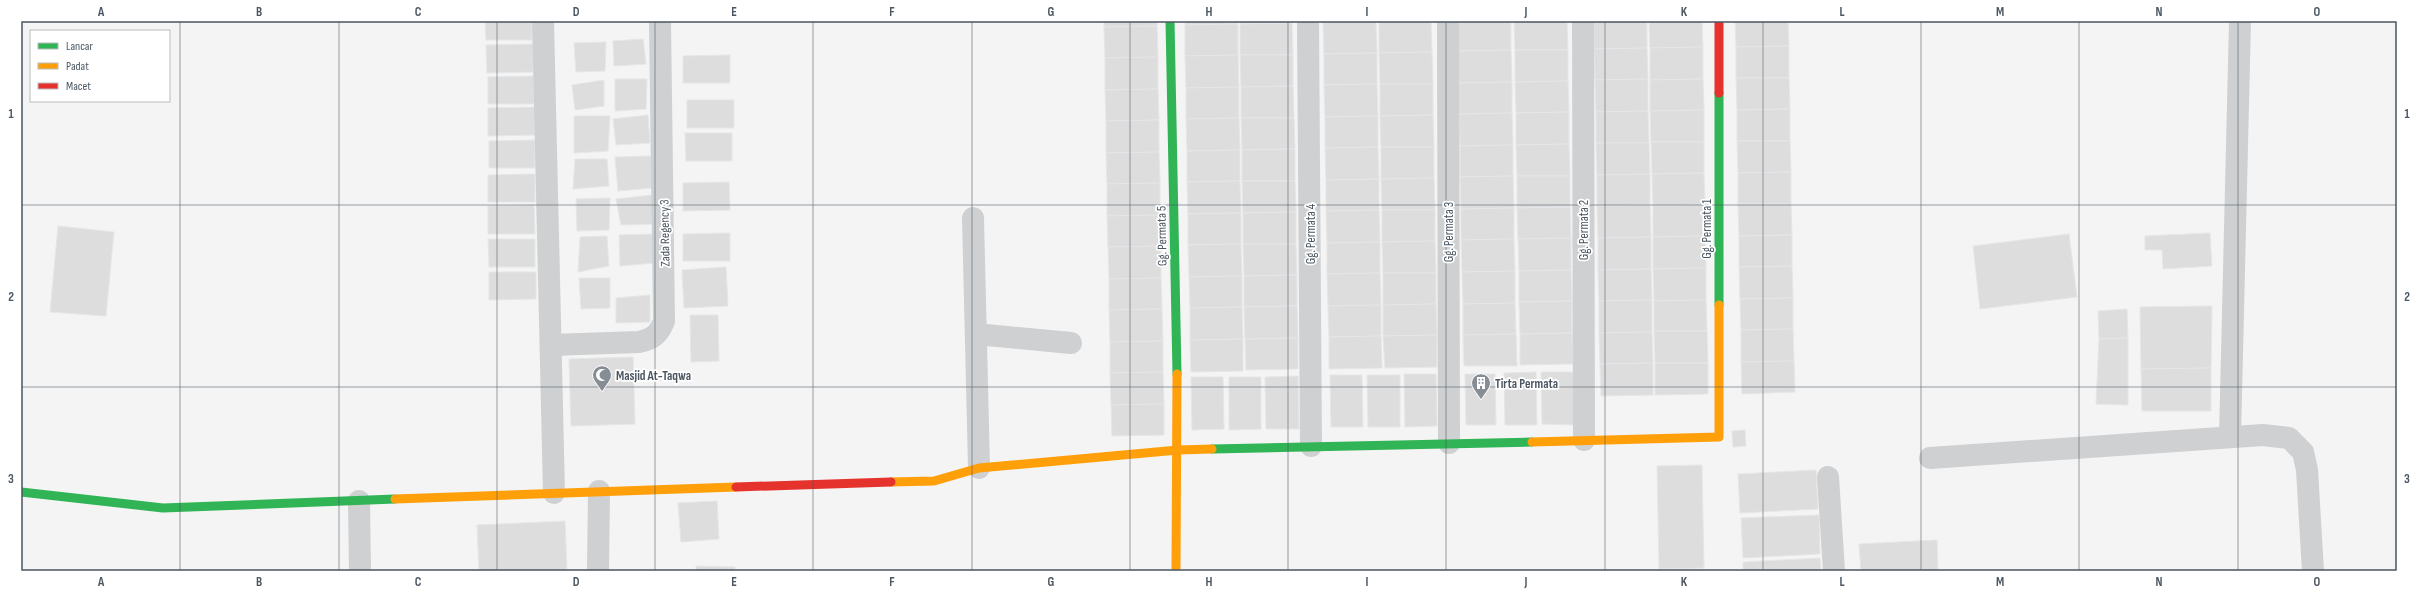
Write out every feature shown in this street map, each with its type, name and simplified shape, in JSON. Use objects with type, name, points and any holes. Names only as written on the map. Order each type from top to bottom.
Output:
[{"type":"street","points":[[543,21],[554,493]]},
{"type":"street","name":"Zada Regency 3","points":[[551,345],[639,342],[652,339],[660,331],[664,321],[660,21]]},
{"type":"street","name":"Gg. Permata 5","points":[[1170,21],[1178,450],[1176,571]]},
{"type":"street","name":"Gg. Permata 4","points":[[1308,21],[1311,446]]},
{"type":"street","name":"Gg. Permata 3","points":[[1448,21],[1449,443]]},
{"type":"street","name":"Gg. Permata 2","points":[[1582,21],[1584,440]]},
{"type":"street","name":"Gg. Permata 1","points":[[1584,440],[1719,437],[1719,21]]},
{"type":"street","points":[[2230,437],[2240,21]]},
{"type":"street","points":[[973,218],[979,468]]},
{"type":"street","points":[[976,334],[1071,343]]},
{"type":"street","points":[[1930,458],[2264,434],[2289,438],[2304,452],[2307,470],[2313,571]]},
{"type":"street","points":[[21,492],[162,508],[599,491],[934,481],[979,468],[1178,450],[1584,440]]},
{"type":"street","points":[[1828,477],[1834,571]]},
{"type":"street","points":[[598,571],[599,491]]},
{"type":"street","points":[[359,501],[360,571]]},
{"type":"building","points":[[485,21],[532,21],[532,40],[486,40]]},
{"type":"building","points":[[1104,21],[1157,21],[1157,26],[1104,27]]},
{"type":"building","points":[[1185,21],[1238,21],[1238,24],[1185,25]]},
{"type":"building","points":[[1240,21],[1292,21],[1292,23],[1240,24]]},
{"type":"building","points":[[1376,21],[1377,53],[1324,54],[1323,22]]},
{"type":"building","points":[[1431,21],[1432,52],[1379,53],[1379,22]]},
{"type":"building","points":[[1458,21],[1511,21],[1511,50],[1458,51]]},
{"type":"building","points":[[1514,21],[1567,21],[1568,50],[1515,50]]},
{"type":"building","points":[[1594,21],[1647,21],[1647,48],[1594,49]]},
{"type":"building","points":[[1649,21],[1702,21],[1703,47],[1650,48]]},
{"type":"building","points":[[1735,21],[1788,21],[1789,46],[1736,47]]},
{"type":"building","points":[[1292,23],[1293,55],[1240,55],[1240,24]]},
{"type":"building","points":[[1238,24],[1238,55],[1185,56],[1185,25]]},
{"type":"building","points":[[1157,26],[1158,57],[1105,58],[1104,27]]},
{"type":"building","points":[[643,39],[646,64],[614,66],[613,41]]},
{"type":"building","points":[[606,42],[605,71],[576,72],[574,43]]},
{"type":"building","points":[[533,44],[533,72],[487,73],[486,45]]},
{"type":"building","points":[[1789,46],[1789,78],[1736,78],[1736,47]]},
{"type":"building","points":[[1703,47],[1703,79],[1650,80],[1650,48]]},
{"type":"building","points":[[1647,48],[1648,79],[1595,80],[1594,49]]},
{"type":"building","points":[[1511,50],[1512,82],[1459,83],[1458,51]]},
{"type":"building","points":[[1515,50],[1568,50],[1568,81],[1515,82]]},
{"type":"building","points":[[1432,52],[1433,84],[1380,84],[1379,53]]},
{"type":"building","points":[[1377,53],[1377,84],[1324,85],[1324,54]]},
{"type":"building","points":[[730,55],[730,83],[683,83],[683,56]]},
{"type":"building","points":[[1238,55],[1239,87],[1186,88],[1185,56]]},
{"type":"building","points":[[1240,55],[1293,55],[1293,86],[1241,87]]},
{"type":"building","points":[[1158,57],[1158,89],[1105,90],[1105,58]]},
{"type":"building","points":[[534,76],[534,104],[488,104],[488,77]]},
{"type":"building","points":[[1736,78],[1789,78],[1790,109],[1737,110]]},
{"type":"building","points":[[615,79],[647,79],[646,109],[615,111]]},
{"type":"building","points":[[1648,79],[1648,111],[1596,112],[1595,80]]},
{"type":"building","points":[[1703,79],[1704,110],[1650,111],[1650,80]]},
{"type":"building","points":[[604,80],[604,106],[575,110],[572,85]]},
{"type":"building","points":[[1568,81],[1569,112],[1516,113],[1515,82]]},
{"type":"building","points":[[1512,82],[1512,113],[1459,114],[1459,83]]},
{"type":"building","points":[[1377,84],[1378,116],[1325,117],[1324,85]]},
{"type":"building","points":[[1380,84],[1433,84],[1433,115],[1380,116]]},
{"type":"building","points":[[1293,86],[1294,118],[1241,118],[1241,87]]},
{"type":"building","points":[[1239,87],[1239,118],[1186,119],[1186,88]]},
{"type":"building","points":[[1158,89],[1159,120],[1106,121],[1105,90]]},
{"type":"building","points":[[687,100],[734,100],[734,128],[687,128]]},
{"type":"building","points":[[535,107],[535,135],[488,136],[488,108]]},
{"type":"building","points":[[1790,109],[1790,141],[1737,141],[1737,110]]},
{"type":"building","points":[[1704,110],[1704,142],[1651,142],[1650,111]]},
{"type":"building","points":[[1648,111],[1649,143],[1596,143],[1596,112]]},
{"type":"building","points":[[1569,112],[1569,144],[1516,145],[1516,113]]},
{"type":"building","points":[[1512,113],[1513,145],[1460,146],[1459,114]]},
{"type":"building","points":[[648,115],[650,143],[616,145],[613,119]]},
{"type":"building","points":[[1433,115],[1434,147],[1381,147],[1380,116]]},
{"type":"building","points":[[574,116],[610,116],[608,151],[574,153]]},
{"type":"building","points":[[1378,116],[1378,147],[1325,148],[1325,117]]},
{"type":"building","points":[[1239,118],[1240,150],[1187,151],[1186,119]]},
{"type":"building","points":[[1241,118],[1294,118],[1295,149],[1242,150]]},
{"type":"building","points":[[1159,120],[1159,152],[1106,153],[1106,121]]},
{"type":"building","points":[[685,133],[732,133],[732,161],[686,161]]},
{"type":"building","points":[[535,140],[535,168],[489,168],[489,141]]},
{"type":"building","points":[[1737,141],[1790,141],[1791,172],[1738,173]]},
{"type":"building","points":[[1651,142],[1704,142],[1704,173],[1652,174]]},
{"type":"building","points":[[1596,143],[1649,143],[1650,174],[1597,175]]},
{"type":"building","points":[[1569,144],[1570,176],[1517,176],[1516,145]]},
{"type":"building","points":[[1513,145],[1513,176],[1460,177],[1460,146]]},
{"type":"building","points":[[1378,147],[1379,179],[1326,180],[1325,148]]},
{"type":"building","points":[[1381,147],[1434,147],[1434,178],[1381,179]]},
{"type":"building","points":[[1295,149],[1295,181],[1242,181],[1242,150]]},
{"type":"building","points":[[1240,150],[1240,181],[1187,182],[1187,151]]},
{"type":"building","points":[[1159,152],[1160,183],[1107,184],[1106,153]]},
{"type":"building","points":[[651,156],[653,188],[618,191],[615,157]]},
{"type":"building","points":[[575,159],[607,159],[609,186],[573,189]]},
{"type":"building","points":[[1791,172],[1791,204],[1738,204],[1738,173]]},
{"type":"building","points":[[1704,173],[1705,205],[1653,206],[1652,174]]},
{"type":"building","points":[[535,174],[535,202],[488,202],[488,175]]},
{"type":"building","points":[[1650,174],[1650,205],[1597,206],[1597,175]]},
{"type":"building","points":[[1513,176],[1514,208],[1461,209],[1460,177]]},
{"type":"building","points":[[1517,176],[1570,176],[1570,207],[1517,208]]},
{"type":"building","points":[[1434,178],[1435,210],[1382,210],[1381,179]]},
{"type":"building","points":[[1379,179],[1379,210],[1326,211],[1326,180]]},
{"type":"building","points":[[1240,181],[1241,213],[1188,214],[1187,182]]},
{"type":"building","points":[[1242,181],[1295,181],[1296,212],[1243,213]]},
{"type":"building","points":[[729,182],[730,210],[683,211],[683,183]]},
{"type":"building","points":[[1160,183],[1160,215],[1107,216],[1107,184]]},
{"type":"building","points":[[652,195],[655,224],[621,225],[616,199]]},
{"type":"building","points":[[610,198],[609,230],[577,231],[576,199]]},
{"type":"building","points":[[1738,204],[1791,204],[1792,235],[1739,236]]},
{"type":"building","points":[[534,205],[535,234],[488,234],[488,206]]},
{"type":"building","points":[[1650,205],[1651,237],[1598,238],[1597,206]]},
{"type":"building","points":[[1705,205],[1705,236],[1653,237],[1653,206]]},
{"type":"building","points":[[1570,207],[1571,238],[1518,239],[1517,208]]},
{"type":"building","points":[[1514,208],[1514,239],[1461,240],[1461,209]]},
{"type":"building","points":[[1379,210],[1380,242],[1327,243],[1326,211]]},
{"type":"building","points":[[1382,210],[1435,210],[1435,241],[1382,242]]},
{"type":"building","points":[[1296,212],[1296,244],[1243,244],[1243,213]]},
{"type":"building","points":[[1241,213],[1241,244],[1188,245],[1188,214]]},
{"type":"building","points":[[1160,215],[1161,246],[1108,247],[1107,216]]},
{"type":"building","points":[[58,226],[114,232],[106,316],[50,312]]},
{"type":"building","points":[[730,233],[730,261],[683,261],[683,234]]},
{"type":"building","points":[[2210,233],[2212,266],[2163,269],[2162,250],[2145,250],[2145,236]]},
{"type":"building","points":[[656,234],[655,263],[620,266],[619,235]]},
{"type":"building","points":[[2069,234],[2077,297],[1980,309],[1973,246]]},
{"type":"building","points":[[1792,235],[1792,266],[1739,267],[1739,236]]},
{"type":"building","points":[[607,236],[609,266],[578,272],[580,237]]},
{"type":"building","points":[[1705,236],[1706,268],[1653,269],[1653,237]]},
{"type":"building","points":[[1651,237],[1651,269],[1598,270],[1598,238]]},
{"type":"building","points":[[1571,238],[1571,270],[1519,271],[1518,239]]},
{"type":"building","points":[[488,239],[535,239],[535,267],[489,267]]},
{"type":"building","points":[[1514,239],[1515,271],[1462,272],[1461,240]]},
{"type":"building","points":[[1435,241],[1436,273],[1383,273],[1382,242]]},
{"type":"building","points":[[1380,242],[1380,273],[1327,274],[1327,243]]},
{"type":"building","points":[[1241,244],[1242,276],[1189,277],[1188,245]]},
{"type":"building","points":[[1243,244],[1296,244],[1297,275],[1244,276]]},
{"type":"building","points":[[1161,246],[1161,278],[1109,279],[1108,247]]},
{"type":"building","points":[[1792,266],[1793,298],[1740,299],[1739,267]]},
{"type":"building","points":[[726,267],[728,306],[684,308],[682,270]]},
{"type":"building","points":[[1706,268],[1706,300],[1654,301],[1653,269]]},
{"type":"building","points":[[1651,269],[1652,300],[1599,301],[1598,270]]},
{"type":"building","points":[[1571,270],[1572,301],[1519,302],[1519,271]]},
{"type":"building","points":[[1515,271],[1515,303],[1463,304],[1462,272]]},
{"type":"building","points":[[489,272],[536,272],[536,299],[489,300]]},
{"type":"building","points":[[1380,273],[1381,305],[1328,306],[1327,274]]},
{"type":"building","points":[[1383,273],[1436,273],[1436,304],[1383,305]]},
{"type":"building","points":[[1297,275],[1297,306],[1244,307],[1244,276]]},
{"type":"building","points":[[1242,276],[1242,307],[1190,308],[1189,277]]},
{"type":"building","points":[[579,278],[610,278],[610,308],[581,309]]},
{"type":"building","points":[[1161,278],[1162,309],[1109,310],[1109,279]]},
{"type":"building","points":[[650,295],[650,322],[616,323],[616,298]]},
{"type":"building","points":[[1793,298],[1793,329],[1741,330],[1740,299]]},
{"type":"building","points":[[1652,300],[1652,332],[1599,333],[1599,301]]},
{"type":"building","points":[[1706,300],[1707,331],[1654,331],[1654,301]]},
{"type":"building","points":[[1572,301],[1572,333],[1520,334],[1519,302]]},
{"type":"building","points":[[1515,303],[1516,334],[1463,335],[1463,304]]},
{"type":"building","points":[[1436,304],[1437,335],[1383,336],[1383,305]]},
{"type":"building","points":[[1381,305],[1381,336],[1329,337],[1328,306]]},
{"type":"building","points":[[1297,306],[1298,338],[1245,339],[1244,307]]},
{"type":"building","points":[[2212,306],[2211,368],[2141,369],[2140,307]]},
{"type":"building","points":[[1242,307],[1243,339],[1190,340],[1190,308]]},
{"type":"building","points":[[1162,309],[1163,341],[1110,342],[1109,310]]},
{"type":"building","points":[[2127,309],[2128,338],[2099,339],[2098,311]]},
{"type":"building","points":[[690,315],[718,315],[719,361],[691,362]]},
{"type":"building","points":[[1793,329],[1794,361],[1741,362],[1741,330]]},
{"type":"building","points":[[1654,331],[1707,331],[1708,363],[1655,363]]},
{"type":"building","points":[[1652,332],[1653,363],[1600,364],[1599,333]]},
{"type":"building","points":[[1572,333],[1573,364],[1520,365],[1520,334]]},
{"type":"building","points":[[1516,334],[1517,366],[1464,366],[1463,335]]},
{"type":"building","points":[[1437,335],[1437,367],[1385,368],[1383,336]]},
{"type":"building","points":[[1381,336],[1382,368],[1329,369],[1329,337]]},
{"type":"building","points":[[1298,338],[1298,369],[1246,370],[1245,339]]},
{"type":"building","points":[[2128,338],[2128,405],[2096,404],[2099,339]]},
{"type":"building","points":[[1243,339],[1243,371],[1191,372],[1190,340]]},
{"type":"building","points":[[1163,341],[1163,372],[1110,373],[1110,342]]},
{"type":"building","name":"Masjid At-Taqwa","points":[[633,357],[635,424],[571,426],[569,359]]},
{"type":"building","points":[[1794,361],[1795,392],[1742,394],[1741,362]]},
{"type":"building","points":[[1653,363],[1653,395],[1601,396],[1600,364]]},
{"type":"building","points":[[1655,363],[1708,363],[1708,394],[1655,395]]},
{"type":"building","points":[[2211,368],[2211,411],[2142,411],[2141,369]]},
{"type":"building","points":[[1163,372],[1164,404],[1111,405],[1110,373]]},
{"type":"building","points":[[1536,372],[1537,425],[1505,425],[1504,373]]},
{"type":"building","points":[[1541,372],[1573,372],[1574,425],[1542,424]]},
{"type":"building","points":[[1404,374],[1436,374],[1437,426],[1405,427]]},
{"type":"building","name":"Tirta Permata","points":[[1465,374],[1495,374],[1496,425],[1466,425]]},
{"type":"building","points":[[1330,375],[1362,375],[1363,427],[1331,427]]},
{"type":"building","points":[[1367,375],[1400,375],[1400,427],[1368,427]]},
{"type":"building","points":[[1298,376],[1299,429],[1266,429],[1265,377]]},
{"type":"building","points":[[1191,377],[1223,377],[1224,429],[1192,430]]},
{"type":"building","points":[[1229,377],[1261,377],[1261,429],[1229,430]]},
{"type":"building","points":[[1164,404],[1164,435],[1112,436],[1111,405]]},
{"type":"building","points":[[1745,430],[1746,446],[1733,447],[1732,431]]},
{"type":"building","points":[[1702,465],[1704,568],[1659,569],[1657,466]]},
{"type":"building","points":[[1816,470],[1818,509],[1740,513],[1738,474]]},
{"type":"building","points":[[717,501],[719,539],[681,542],[678,503]]},
{"type":"building","points":[[1819,515],[1820,554],[1743,558],[1741,518]]},
{"type":"building","points":[[565,521],[567,571],[479,571],[477,525]]},
{"type":"building","points":[[1937,540],[1938,571],[1861,571],[1859,544]]},
{"type":"building","points":[[1820,558],[1821,571],[1743,571],[1743,562]]},
{"type":"building","points":[[696,566],[735,567],[735,571],[696,571]]},
{"type":"traffic: fast","points":[[1170,21],[1177,374]]},
{"type":"traffic: fast","points":[[1719,93],[1719,305]]},
{"type":"traffic: fast","points":[[1212,449],[1532,442]]},
{"type":"traffic: fast","points":[[21,492],[163,508],[395,499]]},
{"type":"traffic: slow","points":[[1532,442],[1719,437],[1719,305]]},
{"type":"traffic: slow","points":[[1176,571],[1177,374]]},
{"type":"traffic: slow","points":[[891,482],[934,481],[979,468],[1178,450],[1212,449]]},
{"type":"traffic: slow","points":[[395,499],[736,487]]},
{"type":"traffic: jam","points":[[1719,21],[1719,93]]},
{"type":"traffic: jam","points":[[736,487],[891,482]]},
{"type":"place","name":"Masjid At-Taqwa","points":[[602,392]]},
{"type":"place","name":"Tirta Permata","points":[[1481,400]]}]
